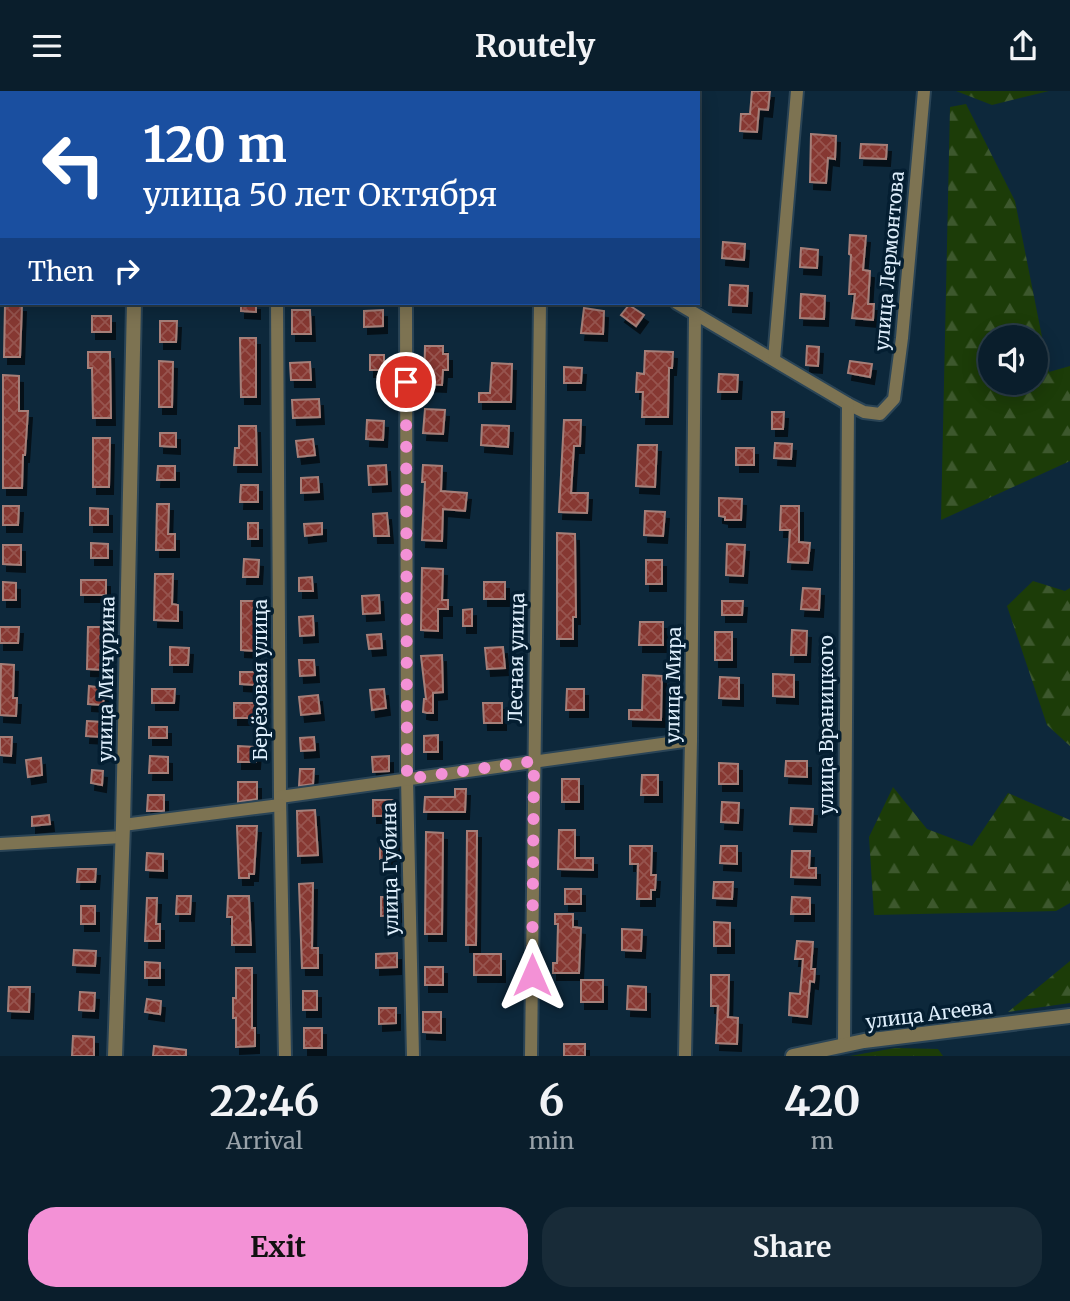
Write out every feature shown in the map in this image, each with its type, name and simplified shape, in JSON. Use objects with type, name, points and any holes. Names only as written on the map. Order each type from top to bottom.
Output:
[{"type":"street","points":[[774,359],[797,91]]},
{"type":"street","name":"улица Лермонтова","points":[[848,404],[864,412],[880,414],[894,399],[924,91]]},
{"type":"street","name":"улица Мичурина","points":[[115,1056],[134,305]]},
{"type":"street","name":"Берёзовая улица","points":[[277,305],[280,801],[285,1056]]},
{"type":"street","name":"улица Губина","points":[[406,305],[407,779],[413,1056]]},
{"type":"street","name":"Лесная улица","points":[[531,1056],[540,305]]},
{"type":"street","points":[[680,305],[848,404]]},
{"type":"street","name":"улица Мира","points":[[685,1056],[695,314]]},
{"type":"street","name":"улица Враницкого","points":[[844,1045],[848,404]]},
{"type":"street","points":[[0,844],[122,831],[407,779],[691,740]]},
{"type":"street","name":"улица Агеева","points":[[793,1056],[864,1041],[1070,1016]]},
{"type":"green space","points":[[956,91],[1049,91],[992,105]]},
{"type":"green space","points":[[966,104],[1015,201],[1040,325],[978,325],[978,395],[1048,395],[1048,367],[1049,372],[1070,366],[1070,461],[941,520],[950,107]]},
{"type":"green space","points":[[1033,581],[1065,591],[1070,588],[1070,746],[1047,725],[1007,606]]},
{"type":"green space","points":[[893,787],[927,829],[972,846],[1008,793],[1070,820],[1070,903],[1056,911],[874,915],[869,837]]},
{"type":"green space","points":[[1070,961],[1070,1003],[1008,1012]]},
{"type":"green space","points":[[895,1048],[938,1049],[943,1056],[850,1056]]},
{"type":"building","points":[[752,91],[770,91],[768,110],[759,109],[757,132],[740,131],[741,114],[750,114]]},
{"type":"building","points":[[811,134],[836,136],[835,159],[828,158],[826,183],[810,182]]},
{"type":"building","points":[[861,144],[887,145],[886,159],[860,158]]},
{"type":"building","points":[[850,235],[866,236],[863,270],[870,271],[868,304],[874,304],[873,320],[852,318],[855,294],[849,294]]},
{"type":"building","points":[[723,242],[745,244],[744,260],[722,258]]},
{"type":"building","points":[[801,248],[818,250],[817,268],[800,267]]},
{"type":"building","points":[[730,285],[748,286],[747,306],[729,305]]},
{"type":"building","points":[[801,294],[825,296],[824,319],[800,318]]},
{"type":"building","points":[[5,305],[22,305],[20,357],[4,357]]},
{"type":"building","points":[[241,305],[256,305],[256,312],[241,311]]},
{"type":"building","points":[[629,305],[644,315],[636,326],[621,315]]},
{"type":"building","points":[[584,308],[604,311],[603,334],[581,333]]},
{"type":"building","points":[[292,310],[310,310],[311,334],[292,334]]},
{"type":"building","points":[[383,310],[383,326],[364,327],[364,311]]},
{"type":"building","points":[[92,316],[111,316],[111,332],[92,332]]},
{"type":"building","points":[[160,321],[177,321],[176,342],[160,342]]},
{"type":"building","points":[[240,338],[256,338],[256,397],[241,397]]},
{"type":"building","points":[[425,346],[443,346],[443,354],[448,354],[448,370],[443,370],[442,385],[424,384]]},
{"type":"building","points":[[807,346],[819,347],[818,366],[806,365]]},
{"type":"building","points":[[645,351],[673,352],[672,368],[669,368],[668,417],[642,417],[643,392],[636,392],[637,373],[644,374]]},
{"type":"building","points":[[88,352],[110,352],[111,418],[93,418],[92,368],[88,368]]},
{"type":"building","points":[[370,355],[384,355],[384,370],[370,370]]},
{"type":"building","points":[[159,361],[173,362],[172,407],[159,407]]},
{"type":"building","points":[[850,361],[872,364],[870,377],[848,373]]},
{"type":"building","points":[[310,362],[311,380],[291,380],[290,363]]},
{"type":"building","points":[[492,363],[512,364],[511,402],[479,402],[479,393],[490,393]]},
{"type":"building","points":[[564,367],[582,368],[581,383],[564,383]]},
{"type":"building","points":[[719,374],[738,375],[737,392],[718,392]]},
{"type":"building","points":[[3,375],[19,376],[19,411],[28,411],[22,488],[3,488]]},
{"type":"building","points":[[319,399],[320,417],[293,418],[292,400]]},
{"type":"building","points":[[425,409],[445,410],[443,434],[423,433]]},
{"type":"building","points":[[772,412],[784,412],[783,429],[772,429]]},
{"type":"building","points":[[367,420],[384,421],[383,440],[366,439]]},
{"type":"building","points":[[564,420],[581,420],[580,446],[574,446],[571,493],[588,493],[587,513],[559,512]]},
{"type":"building","points":[[482,425],[509,426],[508,447],[481,445]]},
{"type":"building","points":[[239,426],[256,426],[257,465],[234,465],[235,448],[239,448]]},
{"type":"building","points":[[160,433],[176,433],[176,447],[160,446]]},
{"type":"building","points":[[93,438],[110,438],[109,487],[93,487]]},
{"type":"building","points":[[313,439],[315,455],[298,457],[296,441]]},
{"type":"building","points":[[775,443],[792,444],[791,459],[774,458]]},
{"type":"building","points":[[638,445],[657,445],[655,487],[636,486]]},
{"type":"building","points":[[736,448],[754,448],[754,465],[736,465]]},
{"type":"building","points":[[386,465],[387,484],[369,485],[368,466]]},
{"type":"building","points":[[423,465],[442,466],[441,491],[467,493],[465,511],[443,509],[442,541],[422,540],[425,482],[422,482]]},
{"type":"building","points":[[158,466],[175,466],[175,480],[157,480]]},
{"type":"building","points":[[318,477],[319,492],[301,493],[301,478]]},
{"type":"building","points":[[241,485],[258,485],[258,502],[240,502]]},
{"type":"building","points":[[719,498],[742,499],[741,520],[725,520],[725,517],[719,516]]},
{"type":"building","points":[[157,504],[169,504],[168,534],[175,534],[175,550],[156,550]]},
{"type":"building","points":[[3,506],[19,506],[18,525],[3,525]]},
{"type":"building","points":[[781,506],[799,506],[799,542],[810,543],[808,563],[788,562],[790,530],[780,530]]},
{"type":"building","points":[[90,508],[108,509],[108,525],[90,525]]},
{"type":"building","points":[[645,511],[665,512],[663,536],[644,535]]},
{"type":"building","points":[[387,513],[389,536],[374,536],[373,514]]},
{"type":"building","points":[[248,523],[258,523],[258,539],[248,539]]},
{"type":"building","points":[[322,523],[322,534],[305,536],[304,524]]},
{"type":"building","points":[[557,533],[575,534],[576,617],[573,617],[573,639],[557,639]]},
{"type":"building","points":[[91,543],[108,544],[108,558],[91,558]]},
{"type":"building","points":[[727,544],[745,545],[743,576],[726,575]]},
{"type":"building","points":[[3,545],[21,545],[21,565],[3,564]]},
{"type":"building","points":[[244,559],[259,560],[258,577],[243,577]]},
{"type":"building","points":[[646,560],[662,560],[662,584],[646,584]]},
{"type":"building","points":[[422,568],[443,569],[442,600],[448,600],[448,609],[438,609],[438,631],[421,630]]},
{"type":"building","points":[[155,574],[173,574],[172,604],[178,605],[178,621],[154,620]]},
{"type":"building","points":[[312,577],[313,591],[299,591],[299,578]]},
{"type":"building","points":[[81,580],[106,580],[106,595],[81,595]]},
{"type":"building","points":[[3,582],[16,583],[16,600],[3,600]]},
{"type":"building","points":[[484,582],[505,582],[505,599],[484,599]]},
{"type":"building","points":[[803,588],[820,589],[819,610],[801,609]]},
{"type":"building","points":[[379,595],[380,613],[363,614],[362,596]]},
{"type":"building","points":[[241,601],[256,601],[256,651],[241,650]]},
{"type":"building","points":[[722,601],[743,601],[742,615],[722,615]]},
{"type":"building","points":[[472,609],[472,626],[463,626],[463,610]]},
{"type":"building","points":[[313,616],[314,635],[300,636],[299,617]]},
{"type":"building","points":[[640,622],[663,622],[663,645],[639,645]]},
{"type":"building","points":[[0,627],[19,627],[18,643],[0,643]]},
{"type":"building","points":[[88,627],[106,627],[104,670],[87,669]]},
{"type":"building","points":[[792,630],[807,631],[806,655],[791,655]]},
{"type":"building","points":[[715,632],[732,632],[732,660],[715,660]]},
{"type":"building","points":[[381,634],[382,648],[369,649],[367,635]]},
{"type":"building","points":[[170,647],[189,648],[188,665],[170,665]]},
{"type":"building","points":[[503,647],[505,668],[487,669],[485,648]]},
{"type":"building","points":[[442,655],[443,692],[433,693],[433,713],[423,712],[426,699],[421,656]]},
{"type":"building","points":[[299,660],[314,660],[315,675],[300,676]]},
{"type":"building","points":[[1,664],[14,665],[13,698],[17,698],[16,716],[0,715]]},
{"type":"building","points":[[240,672],[256,672],[256,685],[240,684]]},
{"type":"building","points":[[773,674],[794,675],[794,697],[773,696]]},
{"type":"building","points":[[643,675],[662,676],[661,720],[629,719],[629,710],[642,710]]},
{"type":"building","points":[[720,677],[739,678],[739,699],[719,698]]},
{"type":"building","points":[[89,686],[105,688],[103,705],[88,704]]},
{"type":"building","points":[[152,689],[175,689],[174,703],[152,703]]},
{"type":"building","points":[[384,689],[386,708],[372,710],[370,690]]},
{"type":"building","points":[[567,689],[584,689],[584,710],[566,710]]},
{"type":"building","points":[[318,695],[320,713],[301,715],[299,697]]},
{"type":"building","points":[[234,703],[256,703],[256,718],[234,718]]},
{"type":"building","points":[[483,703],[502,703],[502,723],[484,723]]},
{"type":"building","points":[[87,721],[103,722],[102,737],[86,736]]},
{"type":"building","points":[[149,727],[167,727],[167,738],[149,738]]},
{"type":"building","points":[[438,735],[438,752],[424,752],[424,736]]},
{"type":"building","points":[[0,737],[12,737],[11,756],[0,755]]},
{"type":"building","points":[[314,737],[315,750],[301,751],[300,738]]},
{"type":"building","points":[[238,746],[257,747],[256,762],[238,762]]},
{"type":"building","points":[[150,756],[168,757],[168,773],[149,773]]},
{"type":"building","points":[[389,756],[389,771],[373,772],[372,757]]},
{"type":"building","points":[[41,758],[42,775],[28,777],[26,760]]},
{"type":"building","points":[[786,761],[807,761],[807,777],[785,776]]},
{"type":"building","points":[[719,763],[738,764],[738,784],[719,784]]},
{"type":"building","points":[[300,769],[314,769],[313,784],[299,786]]},
{"type":"building","points":[[92,770],[103,771],[102,785],[91,783]]},
{"type":"building","points":[[642,775],[658,775],[658,795],[641,795]]},
{"type":"building","points":[[562,779],[579,779],[579,802],[562,802]]},
{"type":"building","points":[[238,782],[257,782],[257,799],[238,802]]},
{"type":"building","points":[[455,789],[466,789],[465,812],[424,812],[425,797],[455,797]]},
{"type":"building","points":[[148,795],[164,795],[164,811],[147,811]]},
{"type":"building","points":[[373,800],[393,800],[393,816],[373,816]]},
{"type":"building","points":[[722,802],[739,803],[738,823],[721,822]]},
{"type":"building","points":[[791,808],[813,809],[812,825],[790,824]]},
{"type":"building","points":[[315,810],[318,855],[298,856],[297,811]]},
{"type":"building","points":[[49,815],[50,824],[32,826],[32,817]]},
{"type":"building","points":[[237,826],[257,826],[254,874],[249,874],[249,878],[239,878]]},
{"type":"building","points":[[559,830],[575,830],[575,858],[593,858],[593,870],[558,869]]},
{"type":"building","points":[[467,831],[477,831],[476,945],[466,945]]},
{"type":"building","points":[[426,832],[443,833],[442,934],[425,934]]},
{"type":"building","points":[[380,838],[395,838],[395,859],[380,859]]},
{"type":"building","points":[[630,846],[652,846],[651,875],[656,875],[651,899],[637,899],[638,864],[630,864]]},
{"type":"building","points":[[721,846],[737,846],[737,864],[720,863]]},
{"type":"building","points":[[792,851],[810,851],[809,868],[816,868],[816,878],[791,877]]},
{"type":"building","points":[[147,853],[163,854],[163,871],[146,870]]},
{"type":"building","points":[[78,869],[96,869],[95,882],[77,882]]},
{"type":"building","points":[[714,882],[733,882],[732,899],[713,898]]},
{"type":"building","points":[[313,883],[312,948],[318,948],[318,968],[302,968],[299,884]]},
{"type":"building","points":[[565,889],[581,889],[581,904],[565,904]]},
{"type":"building","points":[[177,896],[191,896],[190,914],[176,914]]},
{"type":"building","points":[[228,896],[249,896],[251,945],[232,945],[232,917],[227,917]]},
{"type":"building","points":[[381,897],[398,897],[399,915],[381,916]]},
{"type":"building","points":[[792,897],[810,898],[810,914],[791,914]]},
{"type":"building","points":[[147,898],[157,898],[156,924],[160,924],[160,941],[145,941]]},
{"type":"building","points":[[81,906],[95,906],[95,924],[81,924]]},
{"type":"building","points":[[555,914],[573,914],[573,927],[581,928],[579,973],[553,973],[553,963],[557,963],[558,924],[555,924]]},
{"type":"building","points":[[714,922],[730,923],[730,946],[714,946]]},
{"type":"building","points":[[622,929],[642,930],[641,951],[622,950]]},
{"type":"building","points":[[797,941],[813,942],[811,969],[815,969],[814,982],[810,981],[807,1017],[789,1015],[790,993],[800,994],[803,959],[795,959]]},
{"type":"building","points":[[74,950],[96,951],[95,966],[73,965]]},
{"type":"building","points":[[397,953],[397,967],[376,968],[376,954]]},
{"type":"building","points":[[474,954],[501,954],[501,975],[474,975]]},
{"type":"building","points":[[145,962],[160,963],[160,978],[145,978]]},
{"type":"building","points":[[425,967],[443,967],[443,985],[425,985]]},
{"type":"building","points":[[236,968],[252,968],[252,1028],[255,1028],[255,1046],[236,1047],[233,998],[236,998]]},
{"type":"building","points":[[711,975],[729,975],[728,1017],[738,1018],[737,1044],[716,1043],[718,1006],[711,1006]]},
{"type":"building","points":[[581,980],[603,980],[603,1002],[581,1002]]},
{"type":"building","points":[[628,986],[646,987],[646,1010],[627,1009]]},
{"type":"building","points":[[9,987],[30,987],[29,1012],[8,1011]]},
{"type":"building","points":[[303,991],[317,991],[317,1010],[303,1010]]},
{"type":"building","points":[[80,992],[95,993],[94,1011],[79,1010]]},
{"type":"building","points":[[147,999],[161,1001],[160,1014],[145,1012]]},
{"type":"building","points":[[379,1008],[396,1008],[396,1023],[379,1024]]},
{"type":"building","points":[[423,1012],[441,1012],[441,1033],[423,1032]]},
{"type":"building","points":[[304,1028],[322,1028],[322,1048],[304,1048]]},
{"type":"building","points":[[73,1036],[94,1037],[94,1056],[72,1056]]},
{"type":"building","points":[[564,1044],[585,1044],[585,1056],[564,1056]]},
{"type":"building","points":[[154,1046],[186,1050],[186,1056],[153,1056]]},
{"type":"route","points":[[406,382],[407,779],[534,761],[532,975]]}]
